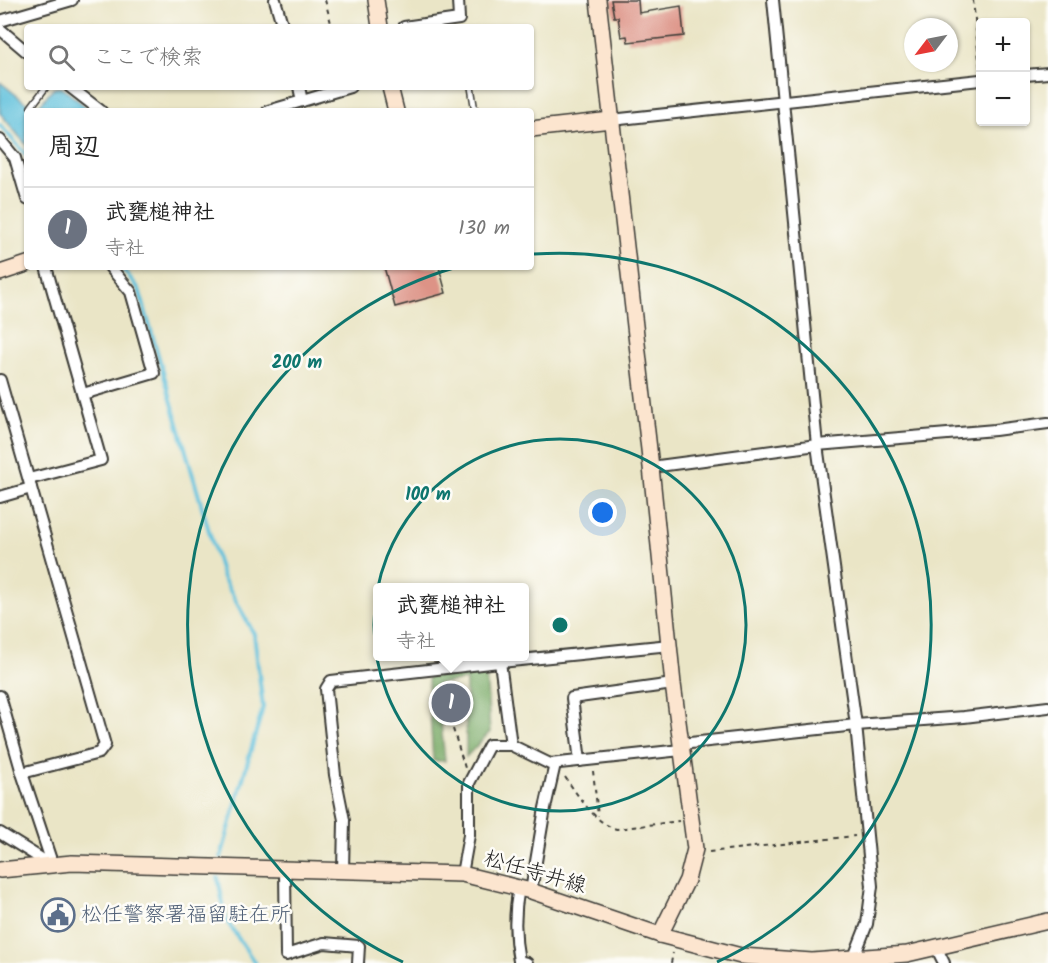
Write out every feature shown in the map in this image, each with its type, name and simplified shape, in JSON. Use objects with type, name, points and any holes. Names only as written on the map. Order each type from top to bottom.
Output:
[{"type":"street","points":[[0,21],[72,0]]},
{"type":"street","points":[[275,0],[280,24]]},
{"type":"street","points":[[376,0],[380,24]]},
{"type":"street","points":[[458,0],[460,23]]},
{"type":"street","points":[[598,0],[651,466],[673,684],[695,849],[687,880],[660,935]]},
{"type":"street","points":[[773,0],[817,444],[856,725],[872,886],[867,924],[855,960]]},
{"type":"street","points":[[0,29],[24,49]]},
{"type":"street","points":[[1030,75],[1048,73]]},
{"type":"street","points":[[534,129],[976,81]]},
{"type":"street","points":[[74,90],[97,108]]},
{"type":"street","points":[[300,90],[302,101]]},
{"type":"street","points":[[278,108],[340,90]]},
{"type":"street","points":[[391,90],[395,108]]},
{"type":"street","points":[[0,140],[15,158],[24,189]]},
{"type":"street","points":[[0,273],[24,265]]},
{"type":"street","points":[[0,497],[30,484],[101,460],[47,270]]},
{"type":"street","points":[[83,394],[154,373],[131,291],[113,270]]},
{"type":"street","points":[[0,380],[105,745],[99,753],[22,773]]},
{"type":"street","points":[[651,466],[817,444],[995,430],[1048,423]]},
{"type":"street","points":[[529,659],[670,645]]},
{"type":"street","points":[[343,872],[344,820],[335,775],[326,689],[331,681],[510,661]]},
{"type":"street","points":[[500,662],[511,745]]},
{"type":"street","points":[[586,760],[572,698],[673,684]]},
{"type":"street","points":[[0,696],[22,773],[53,866]]},
{"type":"street","points":[[462,874],[469,835],[469,783],[489,745],[511,745],[550,764],[555,764],[856,725],[964,717],[1048,707]]},
{"type":"street","points":[[521,962],[515,943],[515,907],[525,889],[555,764]]},
{"type":"street","points":[[0,833],[53,866]]},
{"type":"street","name":"松任寺井線","points":[[0,870],[72,863],[462,874],[525,889],[660,935],[741,956],[812,961],[855,960],[907,954],[1048,921]]},
{"type":"street","points":[[285,870],[286,955],[324,943],[359,946],[357,963]]},
{"type":"street","points":[[936,947],[944,963]]},
{"type":"lane","points":[[31,107],[44,90]]},
{"type":"lane","points":[[472,90],[474,108]]},
{"type":"path","points":[[325,0],[331,24]]},
{"type":"path","points":[[973,0],[976,26]]},
{"type":"path","points":[[453,729],[469,783]]},
{"type":"path","points":[[586,760],[598,818]]},
{"type":"path","points":[[555,764],[581,800],[610,828],[691,820]]},
{"type":"path","points":[[694,854],[867,835]]},
{"type":"green space","points":[[486,671],[490,732],[466,757],[466,680],[437,684],[445,761],[433,761],[428,677]]},
{"type":"water","points":[[0,82],[32,108],[24,108],[24,142],[0,113]]},
{"type":"water","points":[[52,90],[65,90],[87,108],[37,108]]},
{"type":"building","points":[[611,0],[638,0],[639,13],[681,6],[684,36],[628,42],[627,36],[621,37],[618,17],[614,17]]},
{"type":"building","points":[[385,270],[440,270],[446,293],[395,307]]},
{"type":"waterway","points":[[0,125],[24,153]]},
{"type":"waterway","points":[[123,270],[139,289],[222,576],[254,634],[263,707],[221,857]]},
{"type":"waterway","points":[[218,878],[226,920],[255,963]]},
{"type":"place","name":"武甕槌神社","points":[[451,703]]},
{"type":"place","name":"松任警察署福留駐在所","points":[[58,915]]}]
